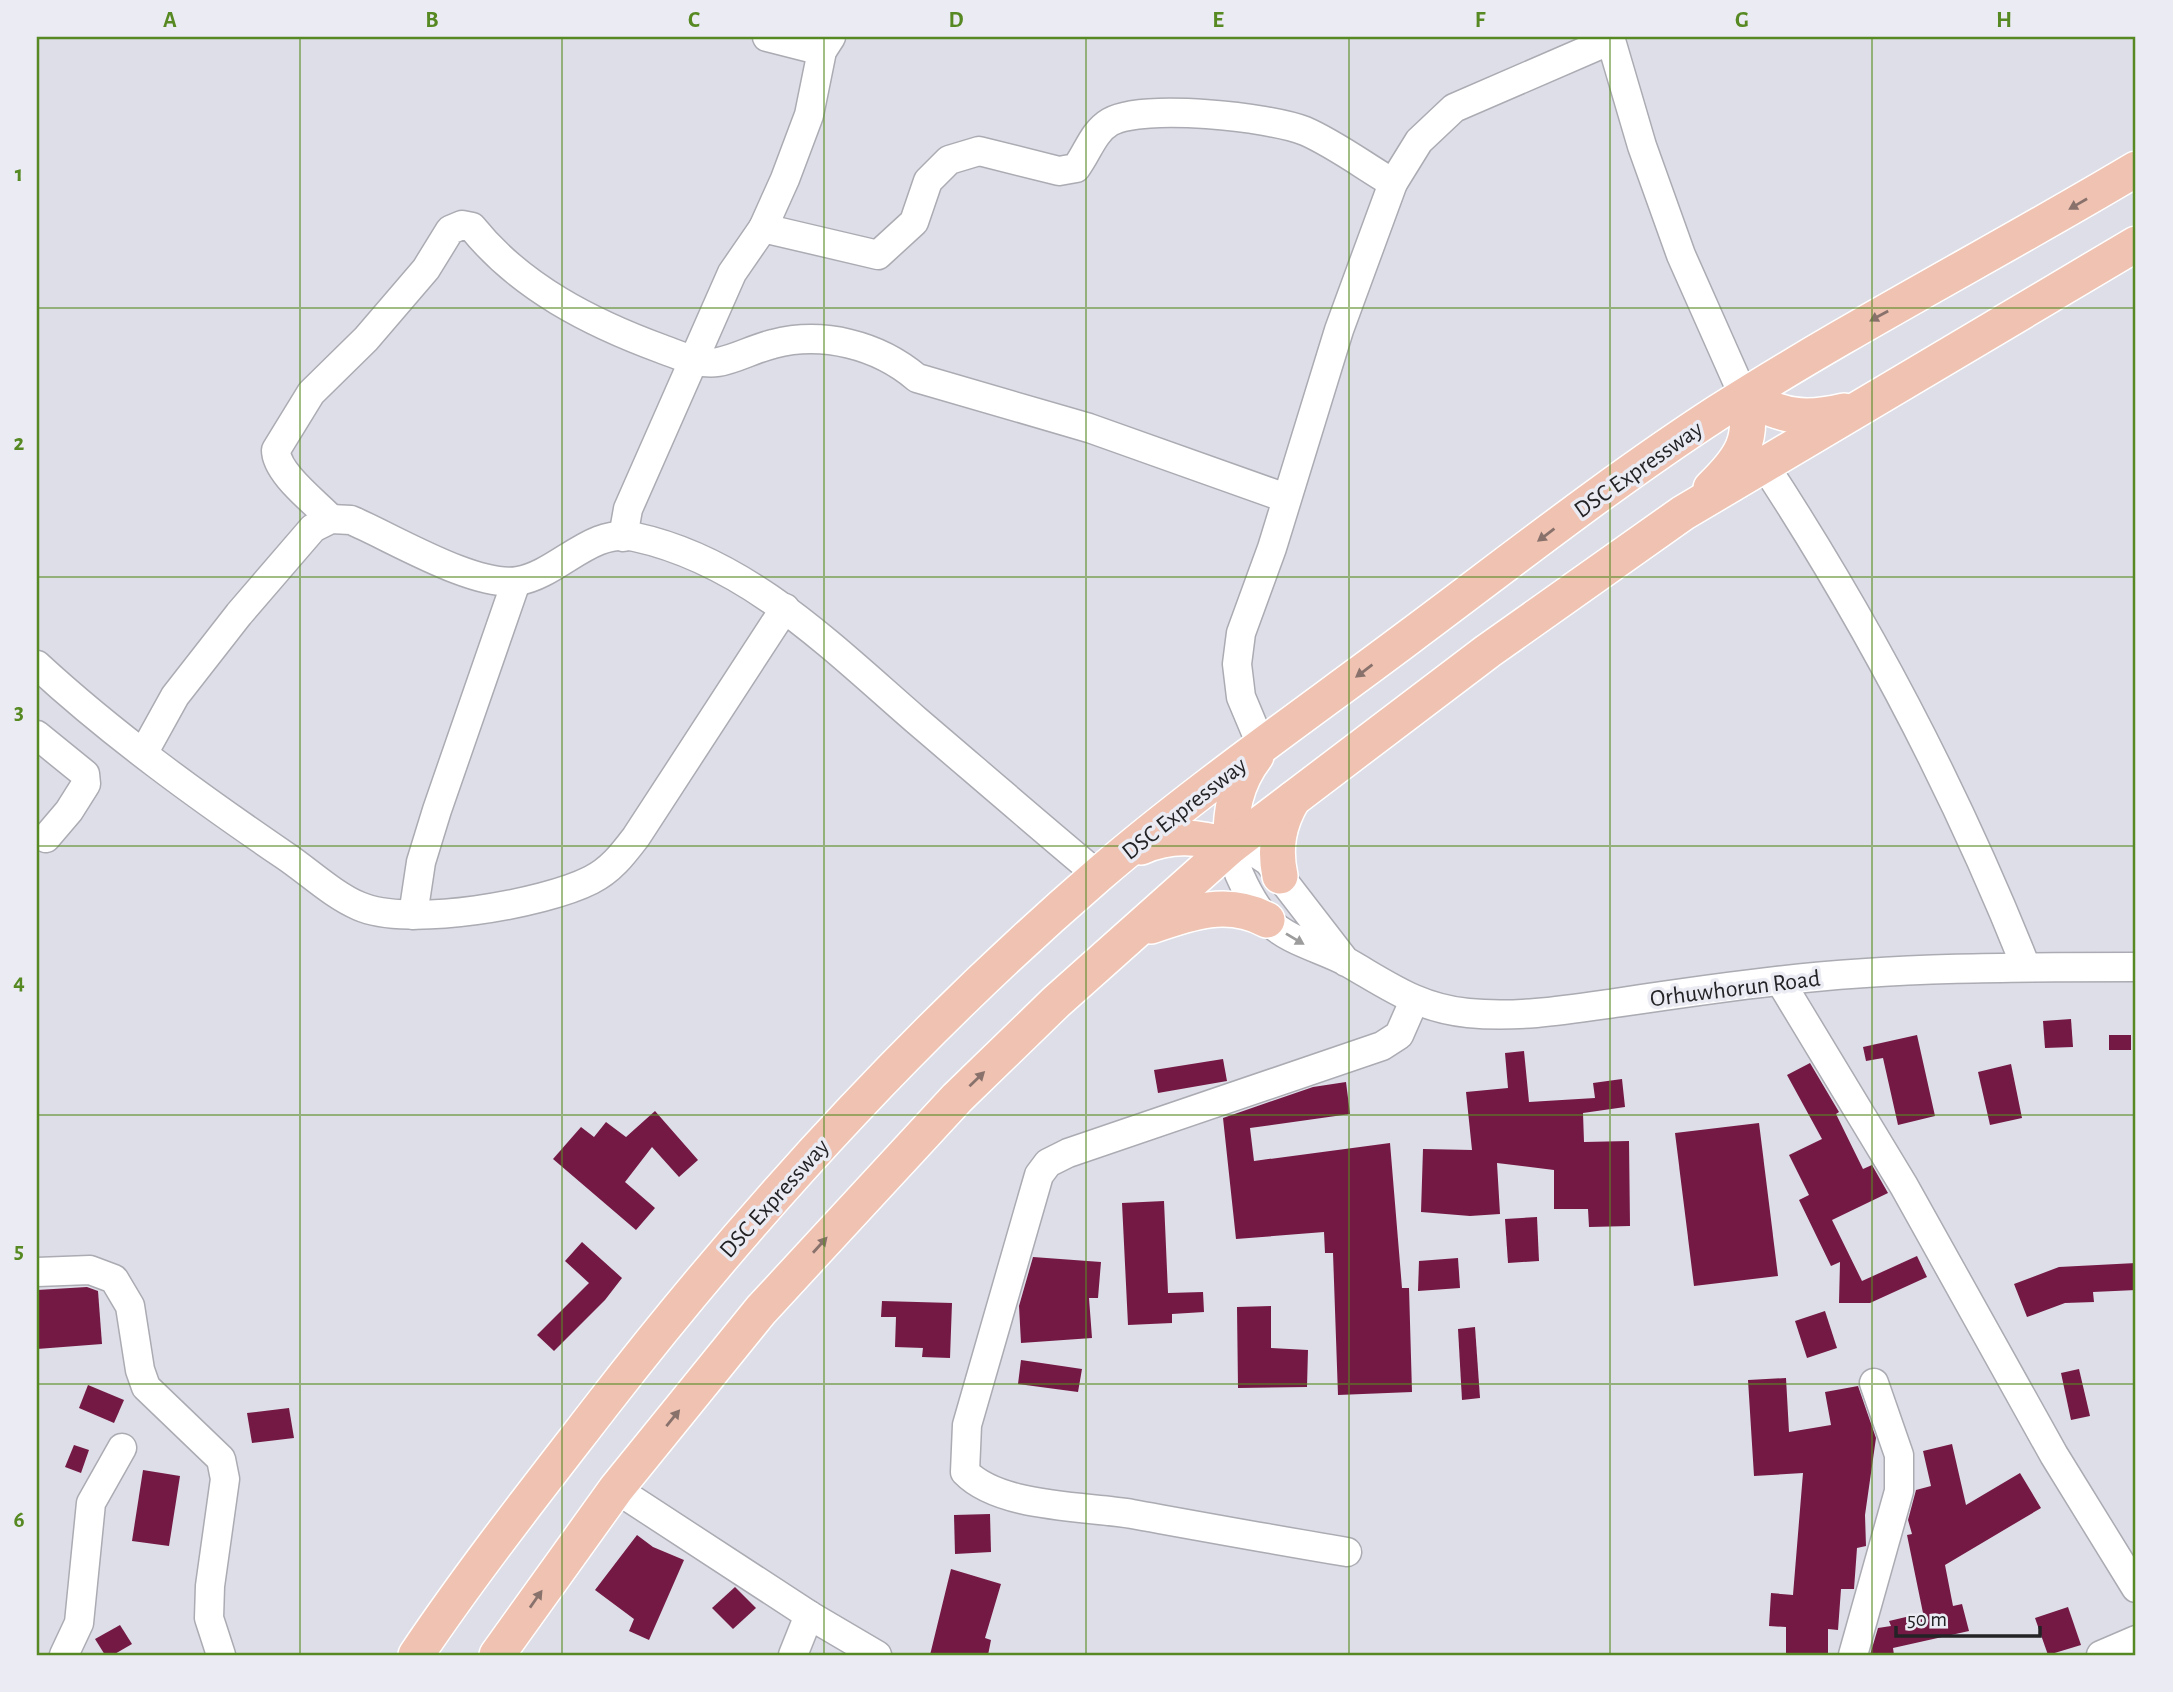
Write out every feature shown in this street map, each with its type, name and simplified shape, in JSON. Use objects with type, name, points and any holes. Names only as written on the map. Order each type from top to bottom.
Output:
[{"type":"main road","name":"DSC Expressway","points":[[416,1655],[524,1504],[665,1323],[743,1229],[896,1067],[1036,930],[1124,853],[1570,517],[1744,397],[1868,322],[2136,169]]},
{"type":"main road","points":[[497,1655],[616,1489],[761,1310],[895,1162],[1056,1002],[1231,846],[1488,651],[1683,513],[2136,244]]},
{"type":"main road","points":[[1744,397],[1779,413],[1797,417],[1816,417],[1859,408]]},
{"type":"main road","points":[[1683,513],[1726,474],[1738,458],[1749,430],[1744,397]]},
{"type":"main road","points":[[1231,846],[1232,805],[1249,764],[1262,747]]},
{"type":"main road","points":[[1280,876],[1276,858],[1278,837],[1294,796]]},
{"type":"main road","points":[[1124,853],[1168,838],[1186,836],[1231,846]]},
{"type":"main road","points":[[1138,930],[1182,915],[1217,908],[1237,908],[1267,920]]},
{"type":"street","points":[[623,537],[628,509],[692,360],[732,273],[763,228],[808,115],[827,44],[767,37]]},
{"type":"street","points":[[1262,747],[1241,697],[1237,664],[1241,633],[1272,548],[1339,330],[1393,183],[1419,141],[1454,108],[1610,38],[1642,146],[1681,255],[1744,397]]},
{"type":"street","points":[[763,228],[878,255],[914,222],[928,181],[949,160],[979,151],[1059,171],[1076,168],[1097,132],[1112,121],[1136,114],[1273,121],[1307,132],[1393,183]]},
{"type":"street","points":[[331,519],[283,471],[276,460],[276,450],[311,393],[366,340],[426,269],[450,230],[462,225],[472,227],[527,281],[573,311],[618,333],[692,360],[717,362],[774,344],[805,338],[857,345],[902,366],[917,378],[1089,428],[1286,498]]},
{"type":"street","points":[[1765,466],[1797,515],[1908,706],[1979,852],[2026,967]]},
{"type":"street","points":[[144,752],[175,696],[239,614],[313,528],[331,519],[351,520],[463,573],[516,582],[534,576],[604,539],[632,536],[669,546],[719,567],[785,608],[1098,876]]},
{"type":"street","points":[[413,915],[421,862],[433,823],[516,582]]},
{"type":"street","points":[[37,665],[144,752],[244,828],[358,906],[390,915],[440,916],[553,893],[590,881],[613,866],[636,837],[785,608]]},
{"type":"street","points":[[37,735],[85,774],[86,784],[69,811],[46,838]]},
{"type":"street","points":[[1231,846],[1253,852],[1280,876],[1346,962],[1302,944],[1267,920],[1233,864],[1231,846]]},
{"type":"street","name":"Orhuwhorun Road","points":[[1346,962],[1414,1001],[1468,1013],[1508,1015],[1560,1011],[1780,981],[1887,972],[2026,967],[2136,967]]},
{"type":"street","points":[[1780,981],[1904,1186],[2054,1455],[2136,1588]]},
{"type":"street","points":[[1347,1552],[1120,1512],[1061,1506],[976,1484],[965,1472],[967,1425],[1039,1175],[1048,1163],[1068,1153],[1381,1046],[1399,1035],[1414,1001]]},
{"type":"street","points":[[37,1272],[90,1270],[114,1279],[130,1306],[140,1370],[146,1387],[221,1459],[225,1479],[209,1586],[209,1618],[221,1655]]},
{"type":"street","points":[[1853,1655],[1899,1491],[1899,1455],[1874,1383]]},
{"type":"street","points":[[64,1655],[79,1623],[91,1503],[121,1448]]},
{"type":"street","points":[[616,1489],[809,1615],[877,1655]]},
{"type":"street","points":[[793,1655],[809,1615]]},
{"type":"street","points":[[2101,1655],[2136,1640]]},
{"type":"building","points":[[2071,1019],[2073,1047],[2045,1048],[2043,1021]]},
{"type":"building","points":[[1917,1035],[1935,1116],[1898,1125],[1883,1058],[1866,1061],[1863,1047]]},
{"type":"building","points":[[2109,1035],[2131,1035],[2131,1050],[2109,1050]]},
{"type":"building","points":[[1524,1051],[1529,1102],[1595,1098],[1593,1083],[1622,1079],[1625,1107],[1583,1113],[1584,1142],[1629,1141],[1630,1226],[1589,1227],[1588,1209],[1554,1209],[1554,1170],[1497,1163],[1500,1214],[1470,1216],[1421,1212],[1423,1149],[1472,1150],[1466,1092],[1508,1088],[1505,1053]]},
{"type":"building","points":[[1223,1059],[1227,1081],[1158,1093],[1154,1070]]},
{"type":"building","points":[[1810,1063],[1839,1112],[1836,1114],[1863,1169],[1872,1165],[1888,1193],[1832,1220],[1862,1281],[1917,1256],[1927,1277],[1870,1303],[1839,1303],[1840,1262],[1831,1266],[1799,1200],[1809,1195],[1789,1155],[1822,1139],[1787,1075]]},
{"type":"building","points":[[2011,1064],[2022,1118],[1990,1125],[1978,1072]]},
{"type":"building","points":[[1346,1082],[1350,1114],[1250,1128],[1254,1161],[1390,1143],[1402,1288],[1409,1288],[1412,1392],[1338,1395],[1333,1253],[1325,1253],[1324,1232],[1236,1239],[1223,1118],[1313,1087]]},
{"type":"building","points":[[655,1111],[698,1160],[679,1177],[652,1147],[625,1182],[655,1208],[636,1230],[553,1159],[581,1127],[594,1137],[606,1122],[626,1137]]},
{"type":"building","points":[[1759,1123],[1778,1276],[1694,1286],[1675,1133]]},
{"type":"building","points":[[1164,1201],[1168,1293],[1203,1292],[1204,1312],[1172,1314],[1172,1323],[1128,1325],[1122,1203]]},
{"type":"building","points":[[1537,1217],[1539,1261],[1508,1263],[1505,1219]]},
{"type":"building","points":[[582,1242],[622,1278],[605,1300],[554,1351],[537,1335],[589,1283],[565,1261]]},
{"type":"building","points":[[1033,1257],[1101,1262],[1098,1298],[1089,1298],[1092,1338],[1021,1343],[1019,1306]]},
{"type":"building","points":[[1458,1258],[1460,1288],[1418,1291],[1419,1261]]},
{"type":"building","points":[[2136,1263],[2136,1290],[2093,1292],[2094,1302],[2065,1303],[2027,1317],[2014,1284],[2059,1267]]},
{"type":"building","points":[[87,1287],[98,1291],[102,1344],[37,1349],[37,1290]]},
{"type":"building","points":[[882,1301],[952,1303],[950,1358],[922,1357],[923,1348],[895,1347],[896,1317],[881,1317]]},
{"type":"building","points":[[1271,1306],[1271,1348],[1308,1350],[1307,1387],[1238,1388],[1237,1307]]},
{"type":"building","points":[[1825,1311],[1837,1348],[1807,1358],[1795,1321]]},
{"type":"building","points":[[1475,1327],[1480,1398],[1462,1400],[1458,1329]]},
{"type":"building","points":[[1021,1360],[1082,1369],[1078,1392],[1018,1384]]},
{"type":"building","points":[[2079,1369],[2090,1416],[2071,1420],[2061,1373]]},
{"type":"building","points":[[1786,1378],[1789,1432],[1831,1425],[1825,1392],[1858,1386],[1876,1438],[1865,1515],[1866,1546],[1857,1548],[1854,1589],[1841,1589],[1838,1630],[1828,1629],[1828,1655],[1786,1655],[1786,1627],[1769,1626],[1771,1593],[1793,1595],[1803,1473],[1754,1476],[1748,1380]]},
{"type":"building","points":[[88,1385],[124,1400],[114,1423],[79,1408]]},
{"type":"building","points":[[289,1408],[294,1438],[252,1443],[247,1413]]},
{"type":"building","points":[[1952,1444],[1966,1505],[2020,1473],[2041,1508],[1945,1565],[1953,1606],[1962,1604],[1969,1631],[1893,1648],[1894,1655],[1870,1655],[1878,1628],[1891,1626],[1889,1621],[1923,1613],[1907,1535],[1912,1534],[1908,1520],[1916,1490],[1931,1486],[1923,1451]]},
{"type":"building","points":[[74,1445],[89,1450],[81,1473],[65,1467]]},
{"type":"building","points":[[143,1470],[180,1476],[169,1546],[132,1541]]},
{"type":"building","points":[[990,1514],[991,1552],[955,1554],[954,1515]]},
{"type":"building","points":[[637,1535],[653,1547],[684,1560],[649,1640],[629,1631],[634,1619],[595,1590]]},
{"type":"building","points":[[951,1569],[1001,1584],[985,1638],[991,1640],[988,1655],[930,1655]]},
{"type":"building","points":[[735,1587],[756,1608],[733,1629],[712,1608]]},
{"type":"building","points":[[2068,1607],[2081,1645],[2048,1655],[2035,1618]]},
{"type":"building","points":[[120,1625],[132,1644],[113,1655],[105,1655],[95,1639]]}]
